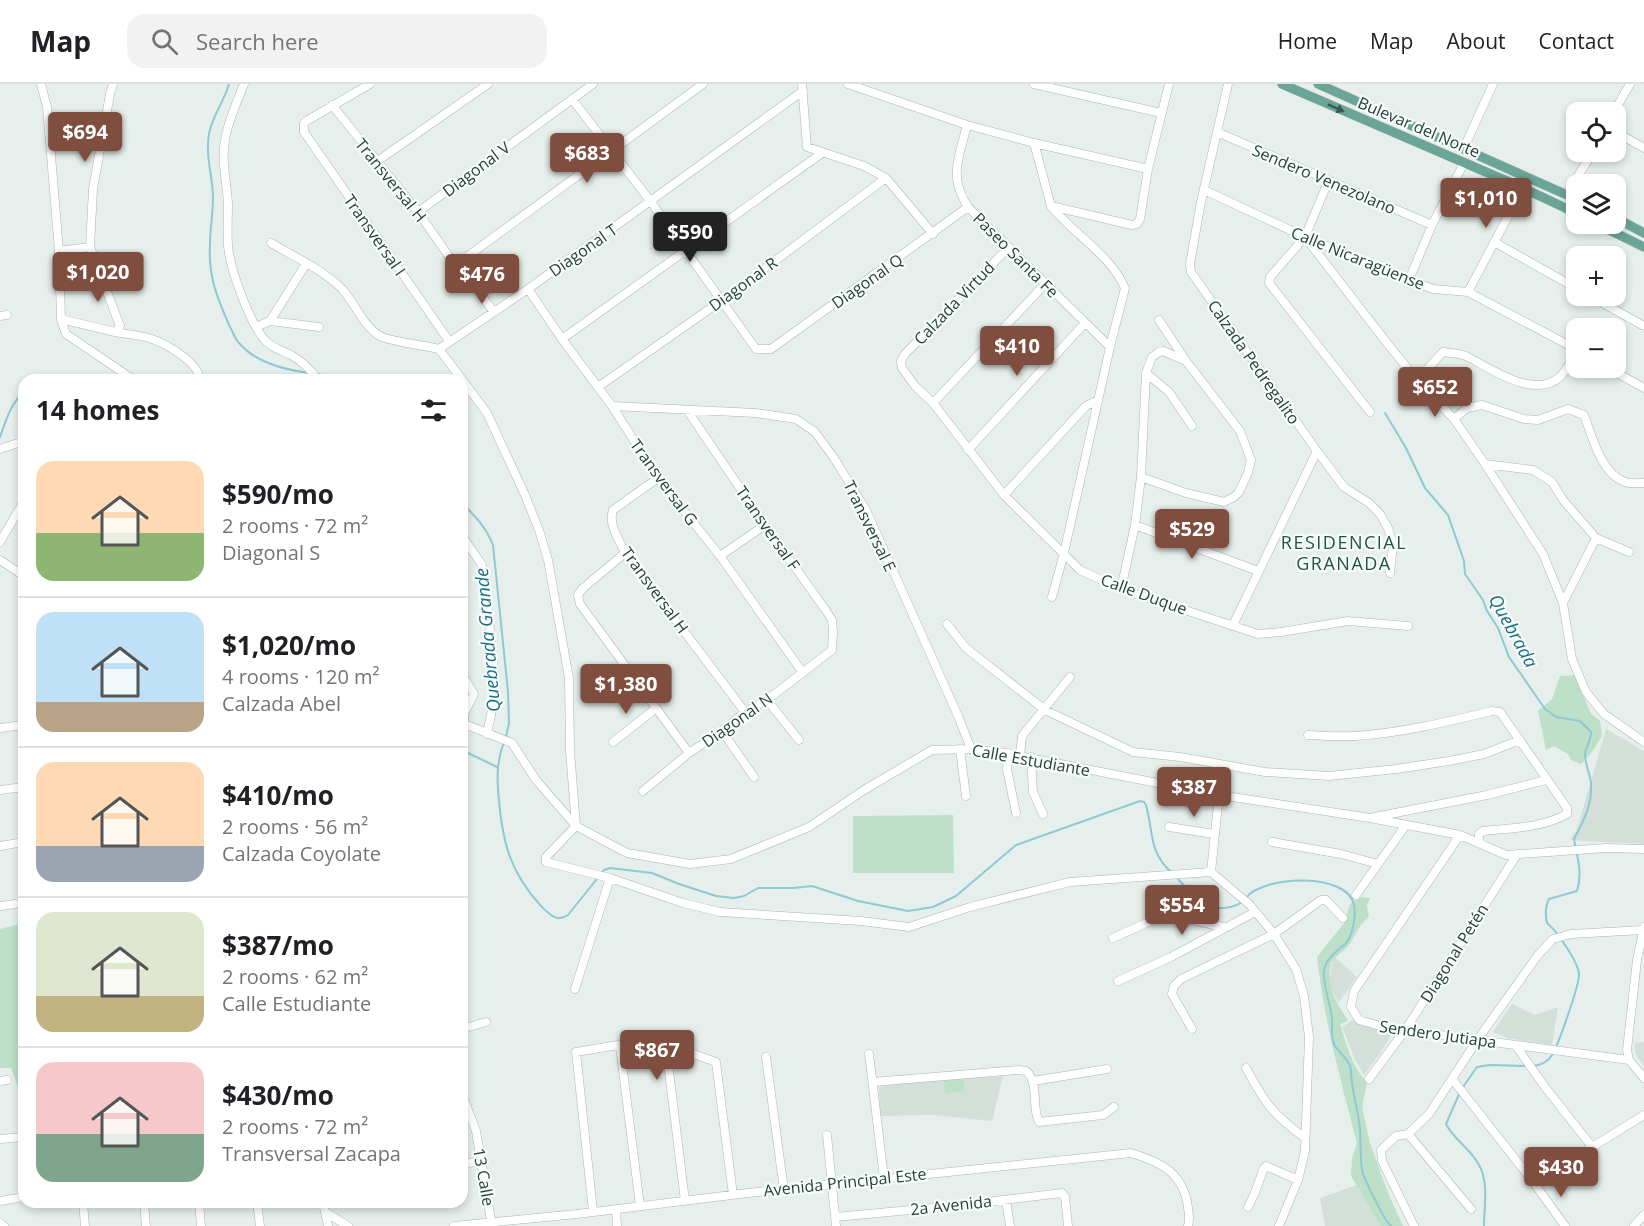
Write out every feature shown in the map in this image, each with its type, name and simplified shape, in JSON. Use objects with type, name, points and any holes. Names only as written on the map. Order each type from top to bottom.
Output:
[{"type":"main road","name":"Bulevar del Norte","points":[[1282,84],[1566,208]]},
{"type":"main road","name":"Bulevar del Norte","points":[[1318,84],[1566,195]]},
{"type":"main road","points":[[1626,223],[1644,233]]},
{"type":"main road","points":[[1617,234],[1644,247]]},
{"type":"street","points":[[41,84],[47,107],[59,251],[61,319],[66,334],[125,374]]},
{"type":"street","points":[[113,84],[93,189],[90,247],[118,318],[120,326],[115,332]]},
{"type":"street","points":[[244,84],[225,138],[223,154],[228,205],[228,248],[237,285],[256,327],[269,345],[300,361],[313,374]]},
{"type":"street","points":[[332,105],[370,84]]},
{"type":"street","points":[[376,162],[488,84]]},
{"type":"street","name":"Diagonal V","points":[[418,212],[593,84]]},
{"type":"street","points":[[458,264],[703,84]]},
{"type":"street","points":[[848,84],[967,125],[1148,169]]},
{"type":"street","points":[[1034,84],[1161,113]]},
{"type":"street","points":[[1051,206],[1132,225],[1137,224],[1140,219],[1148,169],[1169,84]]},
{"type":"street","name":"Calzada Pedregalito","points":[[1228,84],[1204,190],[1190,264],[1191,272],[1344,487],[1369,503],[1384,521],[1393,544],[1390,573]]},
{"type":"street","points":[[1464,148],[1493,84]]},
{"type":"street","points":[[1620,102],[1630,84]]},
{"type":"street","points":[[802,88],[807,147],[804,166]]},
{"type":"street","name":"Diagonal T","points":[[439,349],[651,202],[802,88]]},
{"type":"street","points":[[572,99],[651,202],[721,301]]},
{"type":"street","name":"Transversal I","points":[[332,105],[308,120],[303,128],[304,132],[449,341]]},
{"type":"street","name":"Transversal H","points":[[332,105],[418,212],[447,255],[458,264],[494,312]]},
{"type":"street","name":"Paseo Santa Fe","points":[[967,125],[956,170],[956,180],[961,196],[968,207],[1110,347]]},
{"type":"street","name":"Sendero Venezolano","points":[[1216,132],[1432,225]]},
{"type":"street","points":[[1626,138],[1644,148]]},
{"type":"street","points":[[1034,143],[1051,206],[1113,268],[1125,288],[1052,597]]},
{"type":"street","points":[[807,147],[864,166],[886,178],[933,234]]},
{"type":"street","points":[[562,339],[822,153]]},
{"type":"street","points":[[1409,280],[1432,225],[1464,163]]},
{"type":"street","points":[[1468,292],[1527,177]]},
{"type":"street","name":"Diagonal R","points":[[598,387],[721,301],[886,178]]},
{"type":"street","points":[[1328,182],[1305,237],[1270,277],[1269,283],[1370,412]]},
{"type":"street","name":"Calle Nicaragüense","points":[[1204,190],[1305,237],[1409,280],[1433,289],[1468,292],[1566,346]]},
{"type":"street","name":"Diagonal Q","points":[[721,301],[756,349],[763,351],[771,349],[968,207]]},
{"type":"street","points":[[1305,237],[1417,380],[1454,419],[1485,464],[1543,554],[1563,603],[1572,659],[1586,692],[1604,714],[1644,742]]},
{"type":"street","points":[[1494,242],[1566,282]]},
{"type":"street","points":[[271,243],[329,278],[342,289],[368,325],[379,335],[439,349],[458,374]]},
{"type":"street","points":[[59,251],[90,247]]},
{"type":"street","name":"Calzada Virtud","points":[[901,362],[905,354],[1009,247]]},
{"type":"street","points":[[270,321],[306,264]]},
{"type":"street","points":[[933,403],[1046,284]]},
{"type":"street","name":"Transversal G","points":[[528,289],[612,406],[658,478],[720,556],[803,673]]},
{"type":"street","points":[[1608,306],[1644,326]]},
{"type":"street","points":[[61,319],[151,339],[190,361],[198,374]]},
{"type":"street","points":[[1141,477],[1186,493],[1224,502],[1234,497],[1248,473],[1251,460],[1240,431],[1186,361],[1159,320]]},
{"type":"street","points":[[256,327],[270,321],[319,327]]},
{"type":"street","points":[[968,450],[1085,323]]},
{"type":"street","points":[[1121,589],[1135,525],[1141,477],[1146,373],[1152,357],[1159,352],[1163,351],[1186,361]]},
{"type":"street","points":[[1417,380],[1443,352],[1463,355],[1516,382],[1529,384],[1552,382],[1561,375],[1566,367]]},
{"type":"street","name":"Calle Duque","points":[[901,362],[902,368],[915,386],[933,403],[1004,495],[1080,570],[1121,589],[1258,634],[1348,621],[1408,626]]},
{"type":"street","points":[[1146,373],[1169,392],[1192,426]]},
{"type":"street","points":[[1626,378],[1644,388]]},
{"type":"street","points":[[468,387],[488,413],[525,495],[548,560],[568,678],[570,751],[576,826],[546,857],[546,861],[720,912],[861,921],[909,927],[980,904],[1070,882],[1211,873],[1249,904],[1274,934],[1296,969],[1304,996],[1309,1037],[1305,1151],[1298,1180],[1279,1226]]},
{"type":"street","points":[[1004,495],[1086,406],[1098,400]]},
{"type":"street","points":[[1454,419],[1467,408],[1482,405],[1538,420],[1568,410],[1578,412],[1584,415],[1599,457],[1615,476],[1625,482],[1644,483]]},
{"type":"street","name":"Transversal E","points":[[612,406],[756,413],[796,419],[815,432],[866,510],[971,749]]},
{"type":"street","name":"Transversal F","points":[[687,410],[832,620],[832,650]]},
{"type":"street","points":[[0,449],[18,443]]},
{"type":"street","points":[[1233,625],[1317,451]]},
{"type":"street","points":[[1485,464],[1533,470],[1552,482],[1563,500],[1596,538],[1629,552]]},
{"type":"street","name":"Transversal H","points":[[658,478],[613,510],[610,518],[612,524],[626,553],[745,712]]},
{"type":"street","points":[[0,542],[18,511]]},
{"type":"street","points":[[720,556],[765,525]]},
{"type":"street","points":[[1135,525],[1258,571]]},
{"type":"street","points":[[1563,603],[1596,538]]},
{"type":"street","points":[[468,545],[482,566],[488,610],[496,691],[487,734]]},
{"type":"street","points":[[626,553],[582,588],[578,596],[580,604],[689,753]]},
{"type":"street","points":[[0,560],[18,572]]},
{"type":"street","points":[[947,624],[966,648],[1045,710],[1133,752],[1180,757],[1264,772],[1329,776],[1396,769],[1484,754],[1520,740]]},
{"type":"street","name":"Diagonal N","points":[[643,791],[689,753],[745,712],[767,700],[832,650]]},
{"type":"street","points":[[1020,756],[1022,736],[1070,677]]},
{"type":"street","points":[[468,684],[474,694],[468,704]]},
{"type":"street","points":[[767,700],[799,740]]},
{"type":"street","points":[[613,742],[655,709]]},
{"type":"street","points":[[1308,735],[1353,736],[1389,732],[1492,711],[1500,712],[1567,808],[1567,813],[1553,821],[1483,831],[1479,834],[1479,843]]},
{"type":"street","name":"Calle Estudiante","points":[[468,725],[512,743],[536,780],[576,826],[627,854],[690,864],[731,859],[808,827],[864,790],[932,750],[960,749],[1008,753],[1219,795],[1370,818],[1460,835],[1495,852],[1516,856],[1606,848],[1644,849]]},
{"type":"street","points":[[0,728],[18,726]]},
{"type":"street","points":[[722,731],[754,777]]},
{"type":"street","points":[[960,749],[966,796]]},
{"type":"street","points":[[1008,753],[1006,769],[1016,813]]},
{"type":"street","points":[[1031,758],[1034,792],[1043,814]]},
{"type":"street","points":[[1370,818],[1487,795],[1546,780]]},
{"type":"street","points":[[0,790],[18,788]]},
{"type":"street","points":[[1211,873],[1219,795]]},
{"type":"street","points":[[1356,895],[1406,825]]},
{"type":"street","points":[[1169,827],[1214,834]]},
{"type":"street","name":"Sendero Jutiapa","points":[[1460,835],[1354,991],[1351,1007],[1359,1020],[1387,1028],[1629,1060]]},
{"type":"street","points":[[1272,842],[1341,854],[1378,864]]},
{"type":"street","points":[[0,846],[18,843]]},
{"type":"street","name":"Diagonal Petén","points":[[1369,1079],[1406,1029],[1516,856]]},
{"type":"street","points":[[575,988],[606,878]]},
{"type":"street","points":[[1192,1029],[1172,994],[1174,986],[1181,979],[1274,934],[1321,900],[1326,900],[1343,918]]},
{"type":"street","points":[[0,906],[15,904]]},
{"type":"street","points":[[1118,981],[1171,957],[1223,927],[1255,912]]},
{"type":"street","points":[[1113,938],[1166,914],[1223,927]]},
{"type":"street","points":[[1414,1226],[1382,1161],[1381,1150],[1396,1136],[1408,1134],[1429,1114],[1478,1039],[1538,955],[1553,939],[1571,934],[1643,928],[1627,1037],[1629,1060],[1644,1078]]},
{"type":"street","points":[[468,1027],[486,1022]]},
{"type":"street","points":[[593,1211],[576,1052],[618,1045],[640,1206]]},
{"type":"street","points":[[685,1201],[666,1047],[668,1045],[716,1062],[733,1194]]},
{"type":"street","points":[[1516,1046],[1593,1148]]},
{"type":"street","points":[[868,1054],[884,1178]]},
{"type":"street","points":[[766,1057],[784,1190]]},
{"type":"street","points":[[1246,1068],[1270,1110],[1305,1138]]},
{"type":"street","points":[[1033,1081],[1107,1069]]},
{"type":"street","points":[[873,1082],[1019,1070],[1026,1071],[1033,1081],[1035,1115],[1039,1122],[1103,1115],[1114,1107]]},
{"type":"street","points":[[1453,1080],[1565,1226]]},
{"type":"street","name":"13 Calle","points":[[468,1108],[473,1120],[482,1161],[492,1224]]},
{"type":"street","points":[[1534,1183],[1644,1115]]},
{"type":"street","points":[[1408,1134],[1471,1209]]},
{"type":"street","points":[[826,1135],[836,1226]]},
{"type":"street","points":[[0,1139],[18,1138]]},
{"type":"street","name":"Avenida Principal Este","points":[[454,1226],[492,1224],[733,1194],[1131,1153],[1155,1161],[1174,1174],[1187,1197],[1190,1220],[1188,1226]]},
{"type":"street","points":[[468,1163],[482,1161]]},
{"type":"street","points":[[1248,1207],[1266,1166],[1298,1180]]},
{"type":"street","name":"2a Avenida","points":[[835,1216],[1062,1193],[1065,1197],[1068,1226]]},
{"type":"street","points":[[0,1201],[18,1198]]},
{"type":"street","points":[[1006,1200],[1010,1226]]},
{"type":"street","points":[[84,1208],[85,1226]]},
{"type":"street","points":[[144,1208],[146,1226]]},
{"type":"street","points":[[200,1208],[201,1226]]},
{"type":"street","points":[[258,1208],[260,1226]]},
{"type":"street","points":[[324,1208],[328,1226]]},
{"type":"street","points":[[616,1209],[617,1226]]},
{"type":"street","points":[[325,1212],[348,1226]]},
{"type":"street","points":[[1634,1226],[1644,1215]]},
{"type":"shaded area","points":[[1606,729],[1644,751],[1644,844],[1570,840],[1577,829]]},
{"type":"shaded area","points":[[1335,957],[1357,977],[1339,1002],[1329,987],[1332,962]]},
{"type":"shaded area","points":[[1512,1004],[1535,1015],[1558,1007],[1552,1045],[1507,1038],[1493,1032]]},
{"type":"shaded area","points":[[1353,1020],[1391,1035],[1364,1075],[1355,1060],[1342,1027]]},
{"type":"shaded area","points":[[1644,1042],[1644,1066],[1637,1057],[1635,1043]]},
{"type":"shaded area","points":[[1003,1076],[992,1121],[934,1115],[880,1116],[879,1087],[910,1082]]},
{"type":"shaded area","points":[[1359,1184],[1381,1226],[1325,1226],[1320,1198]]},
{"type":"green space","points":[[1575,675],[1591,714],[1600,721],[1602,736],[1581,764],[1571,760],[1568,754],[1554,746],[1546,750],[1538,711],[1552,699],[1560,676]]},
{"type":"green space","points":[[953,815],[954,873],[853,873],[853,816]]},
{"type":"green space","points":[[1362,897],[1370,898],[1367,906],[1369,916],[1349,945],[1331,962],[1330,980],[1333,993],[1348,1021],[1340,1024],[1348,1048],[1357,1070],[1367,1083],[1362,1107],[1370,1143],[1403,1226],[1381,1226],[1351,1176],[1352,1158],[1357,1143],[1339,1074],[1317,957],[1344,923],[1350,904]]},
{"type":"green space","points":[[18,924],[18,1088],[11,1068],[0,1068],[0,929]]},
{"type":"green space","points":[[964,1080],[964,1092],[945,1093],[944,1081]]},
{"type":"waterway","name":"Quebrada Grande","points":[[229,84],[213,121],[208,142],[213,198],[210,266],[214,287],[234,335],[246,350],[271,364],[309,373]]},
{"type":"waterway","points":[[0,437],[12,407],[18,398]]},
{"type":"waterway","name":"Quebrada","points":[[1385,413],[1406,448],[1425,488],[1448,515],[1464,561],[1465,574],[1483,600],[1498,628],[1509,657],[1545,709],[1556,717],[1580,721],[1591,732],[1585,754],[1591,785],[1590,802],[1574,839],[1578,858],[1579,884],[1577,891],[1549,899],[1546,911],[1547,923],[1561,939],[1575,962],[1579,974],[1578,980],[1552,1055],[1544,1063],[1533,1066]]},
{"type":"waterway","name":"Quebrada Grande","points":[[468,509],[484,527],[493,545],[508,692],[509,723],[506,737]]},
{"type":"waterway","name":"Quebrada Grande","points":[[504,742],[498,764],[498,794],[506,845],[522,882],[541,906],[557,918],[568,915],[604,870],[610,868],[652,873],[716,896],[734,898],[744,896],[758,888],[812,886],[858,901],[908,911],[933,907],[956,896],[1016,845],[1140,801],[1146,805],[1155,849],[1164,865],[1172,873]]},
{"type":"waterway","points":[[468,753],[497,767]]},
{"type":"waterway","name":"Quebrada Grande","points":[[1176,877],[1204,907],[1224,908],[1242,902]]},
{"type":"waterway","name":"Quebrada Grande","points":[[1246,898],[1255,890],[1269,885],[1304,880],[1337,887],[1348,894],[1354,905],[1352,931],[1348,941],[1326,963],[1325,983],[1332,1017],[1333,1041],[1351,1069],[1359,1124],[1362,1170],[1366,1182],[1391,1226]]},
{"type":"waterway","name":"Quebrada","points":[[1463,1087],[1477,1067],[1527,1066]]},
{"type":"waterway","name":"Quebrada","points":[[1460,1092],[1446,1124],[1453,1135],[1476,1159],[1482,1172],[1485,1187],[1484,1226]]},
{"type":"district","name":"RESIDENCIAL GRANADA","points":[[1344,553]]}]
